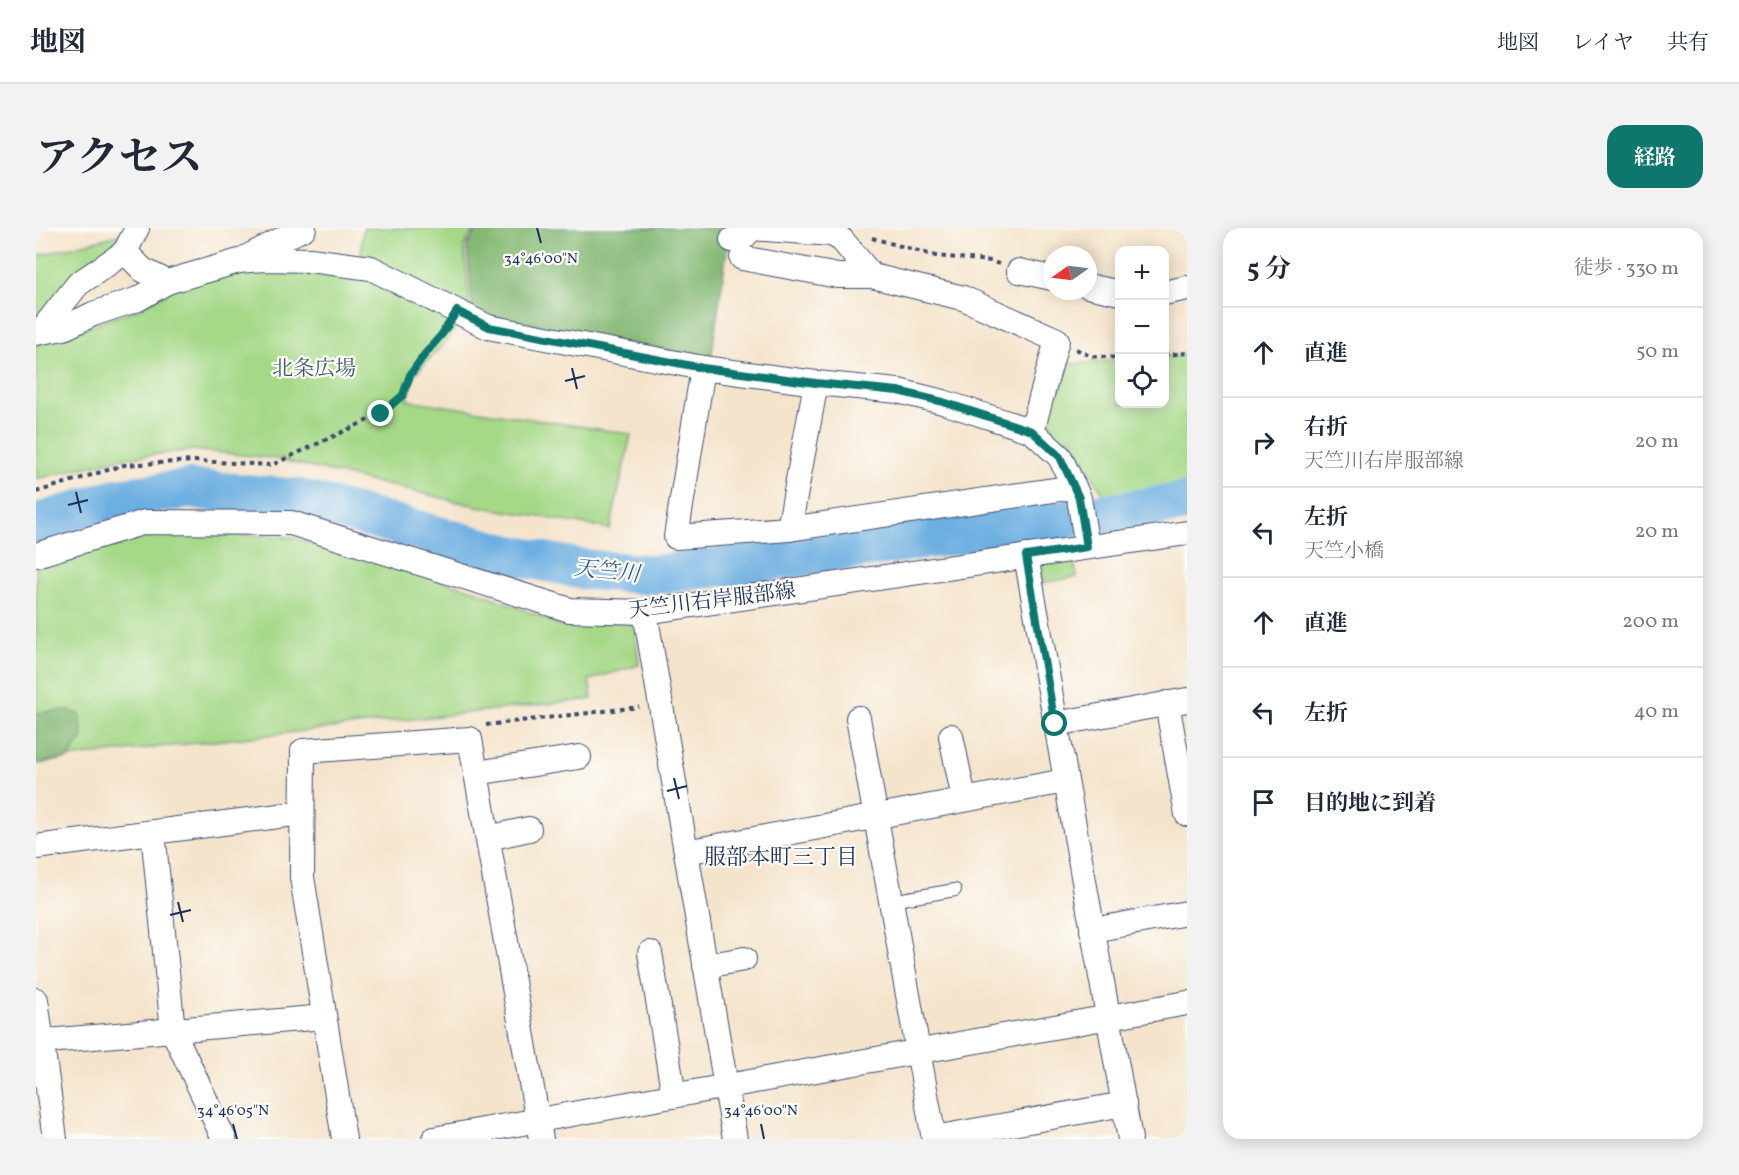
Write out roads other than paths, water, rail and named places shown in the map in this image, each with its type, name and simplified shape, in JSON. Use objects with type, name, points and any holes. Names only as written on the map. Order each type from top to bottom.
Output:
[{"type":"street","points":[[38,332],[78,284],[125,252],[137,228]]},
{"type":"street","points":[[38,332],[64,328],[93,314],[138,299],[167,282],[239,261],[304,228]]},
{"type":"street","points":[[744,239],[842,232],[872,276]]},
{"type":"street","points":[[744,239],[838,276],[872,276],[963,298],[1057,340],[1032,431]]},
{"type":"street","points":[[125,252],[143,270],[167,282]]},
{"type":"street","points":[[239,261],[310,260],[371,268],[489,327],[703,368],[898,391],[943,402],[1032,431],[1060,457],[1076,492],[1087,547]]},
{"type":"street","points":[[1019,271],[1043,276]]},
{"type":"street","points":[[1097,288],[1115,292]]},
{"type":"street","points":[[1169,292],[1187,288]]},
{"type":"street","points":[[703,368],[676,537],[789,529],[1076,492]]},
{"type":"street","points":[[789,529],[816,383]]},
{"type":"street","name":"天竺川右岸服部線","points":[[36,555],[145,522],[291,523],[570,610],[645,612],[1187,533]]},
{"type":"street","points":[[1026,556],[1130,1139]]},
{"type":"street","points":[[645,612],[735,1139]]},
{"type":"street","points":[[1055,724],[1177,702],[1187,814]]},
{"type":"street","points":[[858,718],[934,1138],[1124,1104]]},
{"type":"street","points":[[951,736],[964,799]]},
{"type":"street","points":[[344,1139],[302,877],[303,751],[470,739],[540,1130]]},
{"type":"street","points":[[476,773],[579,758]]},
{"type":"street","points":[[686,852],[1065,781]]},
{"type":"street","points":[[36,847],[302,813]]},
{"type":"street","points":[[488,838],[529,829]]},
{"type":"street","points":[[153,832],[173,1031],[224,1139]]},
{"type":"street","points":[[1092,930],[1187,914]]},
{"type":"street","points":[[650,953],[674,1096]]},
{"type":"street","points":[[705,966],[744,959]]},
{"type":"street","points":[[36,1000],[38,1042],[55,1139]]},
{"type":"street","points":[[438,1139],[540,1130],[674,1096],[1187,1003]]},
{"type":"street","points":[[38,1042],[324,1017]]},
{"type":"lane","points":[[891,901],[956,890]]},
{"type":"waterway","name":"天竺川","points":[[36,524],[117,498],[189,489],[299,499],[506,554],[581,569],[653,575],[771,561],[1187,502]]},
{"type":"district","name":"服部本町三丁目","points":[[781,856]]},
{"type":"park label","name":"北条広場","points":[[314,368]]}]
